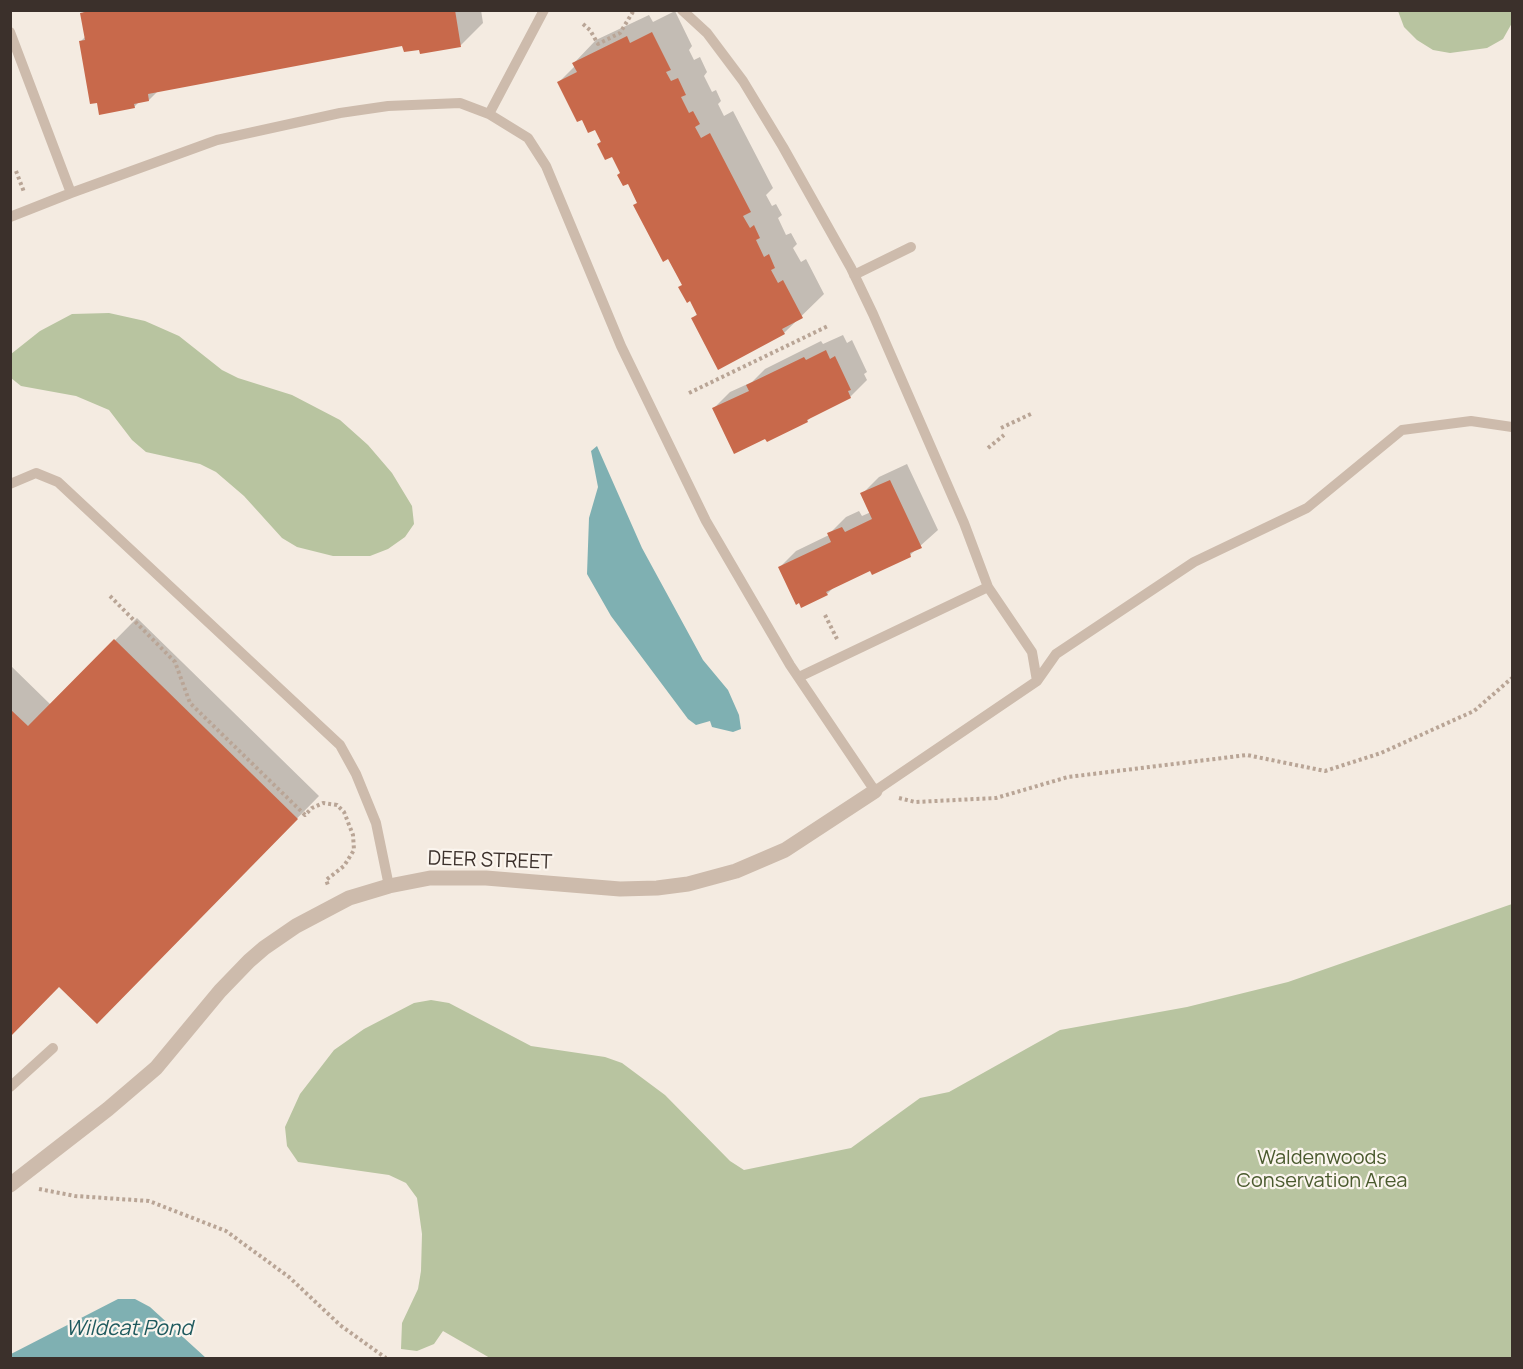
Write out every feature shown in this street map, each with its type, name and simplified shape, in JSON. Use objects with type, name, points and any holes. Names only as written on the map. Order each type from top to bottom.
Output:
[{"type":"street","name":"DEER STREET","points":[[11,1185],[126,1095],[156,1068],[220,991],[264,948],[296,926],[349,898],[388,886],[430,878],[486,878],[620,889],[688,884],[736,872],[785,850],[875,791]]},
{"type":"lane","points":[[489,114],[544,10]]},
{"type":"lane","points":[[685,11],[707,33],[743,81],[783,147],[854,275],[964,524],[988,587],[1032,652],[1037,681]]},
{"type":"lane","points":[[10,32],[71,193]]},
{"type":"lane","points":[[10,218],[71,193],[217,140],[340,113],[388,106],[460,103],[489,114],[528,138],[546,166],[621,346],[706,521],[790,665],[875,791],[1037,681],[1056,654],[1194,562],[1306,508],[1402,430],[1471,421],[1512,427]]},
{"type":"lane","points":[[854,275],[911,247]]},
{"type":"lane","points":[[10,484],[36,472],[58,482],[340,745],[356,774],[376,823],[388,886]]},
{"type":"lane","points":[[799,677],[988,587]]},
{"type":"lane","points":[[10,1087],[53,1048]]},
{"type":"path","points":[[583,24],[590,30],[598,44],[620,33],[634,10]]},
{"type":"path","points":[[16,171],[27,198]]},
{"type":"path","points":[[690,393],[828,326]]},
{"type":"path","points":[[1000,428],[1033,413]]},
{"type":"path","points":[[988,448],[1004,435]]},
{"type":"path","points":[[110,596],[175,662],[190,703],[305,816],[312,808],[323,803],[337,805],[344,812],[353,835],[354,850],[344,866],[326,880],[329,888]]},
{"type":"path","points":[[825,615],[845,656]]},
{"type":"path","points":[[875,791],[915,802],[996,798],[1068,777],[1247,756],[1325,771],[1381,753],[1474,711],[1512,678]]},
{"type":"path","points":[[11,1185],[75,1196],[149,1201],[226,1231],[289,1277],[340,1324],[386,1359]]},
{"type":"green space","points":[[1398,11],[1512,11],[1512,23],[1503,39],[1487,48],[1450,53],[1433,50],[1417,40],[1404,27]]},
{"type":"green space","points":[[109,313],[145,321],[179,336],[222,370],[238,378],[292,395],[340,420],[368,445],[392,473],[412,506],[414,524],[405,537],[388,549],[370,556],[333,556],[297,547],[282,538],[244,496],[216,472],[200,464],[146,452],[132,440],[109,410],[76,396],[21,386],[11,378],[11,354],[40,331],[72,314]]},
{"type":"green space","name":"Waldenwoods Conservation Area","points":[[1512,904],[1512,1358],[490,1358],[443,1331],[434,1344],[417,1351],[401,1349],[402,1323],[418,1289],[421,1271],[422,1234],[417,1198],[406,1183],[389,1175],[298,1162],[287,1146],[285,1127],[300,1094],[334,1050],[364,1029],[414,1003],[431,1000],[449,1003],[531,1046],[605,1057],[622,1063],[665,1095],[730,1161],[744,1170],[851,1148],[920,1098],[949,1092],[1060,1030],[1187,1007],[1288,982]]},
{"type":"water","points":[[597,446],[642,548],[703,660],[728,690],[739,715],[741,729],[733,732],[712,727],[710,721],[696,725],[688,719],[611,616],[587,574],[589,518],[598,487],[591,451]]},
{"type":"water","name":"Wildcat Pond","points":[[118,1299],[135,1299],[150,1307],[206,1358],[11,1358],[11,1354]]},
{"type":"building","points":[[95,10],[123,10],[123,12],[130,10],[455,10],[461,47],[420,54],[419,50],[404,52],[402,46],[148,94],[149,101],[134,104],[135,108],[99,115],[97,103],[90,104],[79,41],[85,40],[80,13]]},
{"type":"building","points":[[652,32],[671,70],[666,72],[671,81],[678,78],[686,95],[681,97],[689,113],[693,111],[700,124],[695,127],[701,138],[710,133],[751,212],[743,216],[750,228],[754,225],[760,238],[756,240],[764,257],[769,254],[775,268],[771,270],[778,283],[783,280],[803,318],[782,329],[785,334],[718,370],[691,318],[697,315],[690,301],[687,303],[678,287],[682,285],[668,259],[663,262],[633,205],[637,203],[628,184],[623,186],[617,175],[620,173],[612,157],[605,160],[597,144],[601,142],[595,130],[588,133],[582,120],[577,122],[557,82],[577,72],[572,63],[627,36],[630,43]]},
{"type":"building","points":[[826,350],[830,359],[835,356],[851,390],[848,391],[851,398],[767,442],[765,439],[734,454],[712,408],[749,391],[746,385],[804,357],[806,360]]},
{"type":"building","points":[[890,480],[922,548],[910,553],[911,557],[872,575],[870,571],[826,592],[828,595],[801,608],[799,603],[796,605],[778,567],[831,542],[827,533],[842,527],[845,532],[872,519],[860,493]]},
{"type":"building","points":[[114,639],[298,819],[97,1024],[59,987],[10,1037],[10,709],[28,726]]}]
